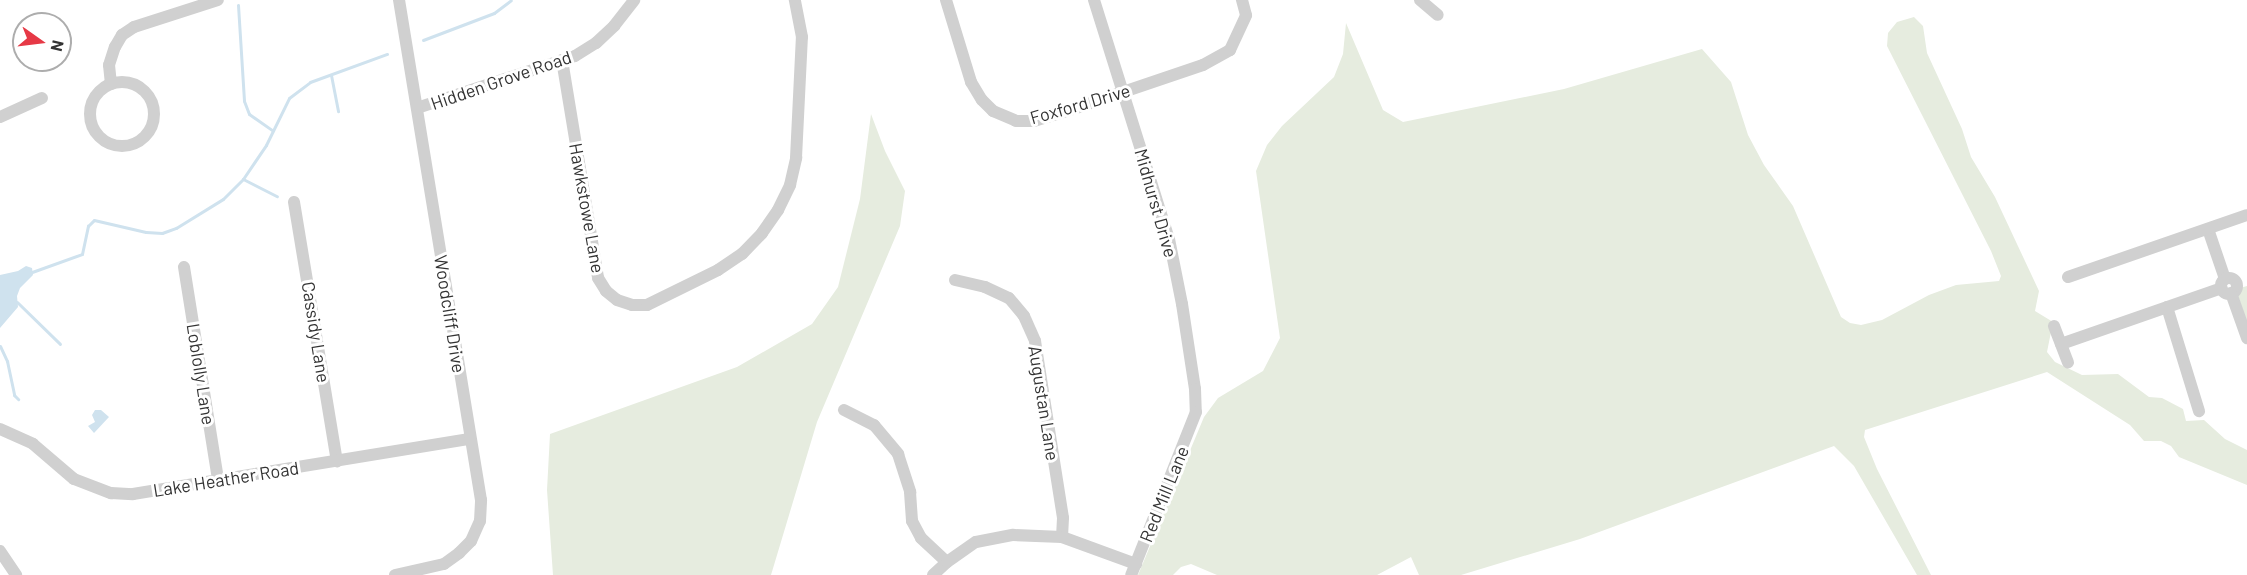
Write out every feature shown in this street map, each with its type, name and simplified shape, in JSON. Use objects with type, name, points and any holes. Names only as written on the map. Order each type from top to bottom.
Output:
[{"type":"street","points":[[111,84],[109,65],[122,35],[134,27],[218,0]]},
{"type":"street","name":"Woodcliff Drive","points":[[395,575],[444,564],[471,541],[480,521],[481,500],[399,0]]},
{"type":"street","name":"Hidden Grove Road","points":[[417,108],[562,60],[597,43],[634,0]]},
{"type":"street","name":"Hawkstowe Lane","points":[[562,60],[598,278],[606,291],[617,300],[632,305],[647,305],[666,297],[742,254],[778,210],[790,185],[796,147],[802,38],[795,0]]},
{"type":"street","name":"Foxford Drive","points":[[946,0],[971,82],[982,100],[993,111],[1004,117],[1034,121],[1203,65],[1230,50],[1246,15],[1242,0]]},
{"type":"street","name":"Midhurst Drive","points":[[1094,0],[1169,239],[1182,304],[1196,412]]},
{"type":"street","points":[[1420,0],[1438,15]]},
{"type":"street","points":[[122,82],[143,89],[154,108],[151,129],[134,144],[114,146],[98,135],[92,126],[91,109],[95,96],[111,84],[122,82]]},
{"type":"street","points":[[0,117],[42,98]]},
{"type":"street","name":"Cassidy Lane","points":[[294,202],[337,461]]},
{"type":"street","points":[[2068,277],[2247,215]]},
{"type":"street","points":[[2208,229],[2232,285],[2247,338]]},
{"type":"street","name":"Loblolly Lane","points":[[184,267],[218,480]]},
{"type":"street","name":"Augustan Lane","points":[[955,280],[985,287],[1009,298],[1024,316],[1031,332],[1063,518],[1062,537]]},
{"type":"street","points":[[2061,344],[2232,285]]},
{"type":"street","points":[[2167,307],[2199,411]]},
{"type":"street","points":[[2054,326],[2068,362]]},
{"type":"street","points":[[844,410],[874,424],[898,454],[910,492],[912,521],[921,538],[947,562]]},
{"type":"street","name":"Red Mill Lane","points":[[1134,569],[1196,412]]},
{"type":"street","name":"Lake Heather Road","points":[[0,429],[33,444],[74,479],[90,487],[111,493],[133,494],[470,439]]},
{"type":"street","points":[[933,575],[947,562],[976,543],[1012,535],[1062,537],[1134,569]]},
{"type":"street","points":[[0,551],[16,575]]},
{"type":"shaded area","points":[[1914,17],[1923,26],[1927,53],[1962,129],[1971,157],[1995,197],[2039,291],[2035,311],[2053,322],[2047,352],[2055,362],[2082,375],[2118,374],[2149,397],[2162,398],[2183,409],[2186,421],[2204,420],[2225,439],[2247,450],[2247,485],[2179,457],[2171,446],[2161,441],[2144,441],[2130,425],[2047,372],[1865,430],[1864,437],[1877,469],[1931,575],[1917,575],[1854,466],[1834,446],[1580,539],[1461,575],[1419,575],[1411,557],[1377,575],[1217,575],[1191,564],[1181,567],[1173,575],[1138,575],[1204,417],[1218,398],[1263,371],[1280,338],[1256,171],[1267,145],[1282,126],[1334,77],[1343,54],[1346,23],[1383,110],[1403,122],[1564,89],[1702,49],[1731,82],[1748,135],[1764,165],[1793,206],[1841,317],[1850,323],[1861,325],[1882,320],[1929,295],[1956,285],[1999,281],[2001,276],[1991,251],[1887,46],[1888,33],[1897,22]]},
{"type":"shaded area","points":[[871,114],[885,151],[905,191],[900,226],[817,422],[771,575],[553,575],[547,490],[550,434],[737,367],[812,324],[838,287],[860,199]]},
{"type":"shaded area","points":[[2247,286],[2247,322],[2238,296],[2240,288]]},
{"type":"water","points":[[26,266],[32,268],[33,275],[20,288],[17,296],[18,307],[0,328],[0,275],[18,271]]},
{"type":"water","points":[[95,410],[101,410],[109,417],[94,433],[88,426],[95,422],[92,415]]},
{"type":"waterway","points":[[423,40],[494,13],[511,0]]},
{"type":"waterway","points":[[238,5],[244,101],[249,114],[273,131]]},
{"type":"waterway","points":[[32,272],[82,254],[88,226],[94,220],[146,232],[162,233],[176,228],[223,199],[243,179],[266,145],[289,98],[310,82],[387,54]]},
{"type":"waterway","points":[[331,75],[338,111]]},
{"type":"waterway","points":[[243,179],[277,196]]},
{"type":"waterway","points":[[17,302],[60,344]]},
{"type":"waterway","points":[[0,346],[7,361],[14,395],[18,399]]}]
